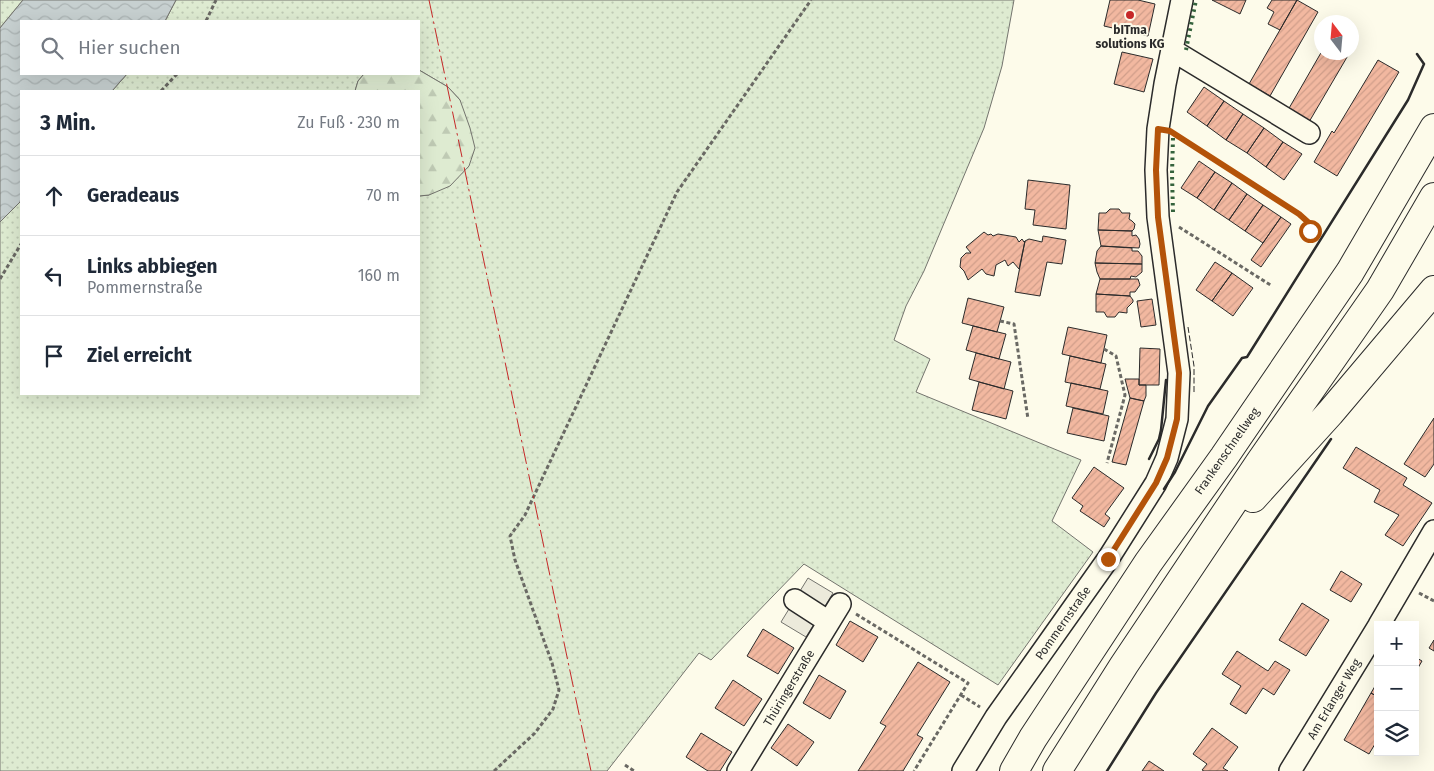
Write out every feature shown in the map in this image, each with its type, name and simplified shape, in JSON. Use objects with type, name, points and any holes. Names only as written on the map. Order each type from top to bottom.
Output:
[{"type":"highway","name":"Frankenschnellweg","points":[[1014,771],[1033,738],[1142,572],[1224,457],[1350,272],[1434,128]]},
{"type":"highway","points":[[1057,771],[1124,665],[1260,462],[1380,290],[1434,197]]},
{"type":"highway","points":[[1190,568],[1330,413],[1434,290]]},
{"type":"street","name":"Pommernstraße","points":[[963,771],[996,717],[1108,559],[1156,483],[1167,458],[1177,419],[1179,373],[1158,217],[1156,170],[1158,129],[1182,0]]},
{"type":"street","points":[[1172,50],[1309,133]]},
{"type":"street","name":"Am Erlanger Weg","points":[[1381,621],[1434,531]]},
{"type":"street","points":[[794,600],[835,613]]},
{"type":"street","name":"Thüringerstraße","points":[[738,771],[835,613]]},
{"type":"street","name":"Am Erlanger Weg","points":[[1290,771],[1374,633]]},
{"type":"path","points":[[206,20],[216,0]]},
{"type":"path","points":[[494,771],[535,732],[552,709],[559,690],[552,663],[515,560],[510,536],[525,515],[677,192],[811,0]]},
{"type":"path","points":[[162,90],[176,75]]},
{"type":"path","points":[[1158,129],[1170,131],[1299,214],[1309,223],[1310,231]]},
{"type":"path","points":[[1158,217],[1175,224],[1272,286]]},
{"type":"path","points":[[0,279],[20,246]]},
{"type":"path","points":[[1000,321],[1014,324],[1028,418]]},
{"type":"path","points":[[1104,349],[1116,356],[1125,395],[1107,463]]},
{"type":"path","points":[[835,613],[968,683],[914,771]]},
{"type":"path","points":[[625,765],[634,771]]},
{"type":"green space","points":[[0,0],[23,0],[0,28]]},
{"type":"green space","points":[[176,0],[1014,0],[1002,66],[984,128],[924,271],[906,306],[894,340],[930,359],[916,392],[1081,460],[1052,521],[1093,552],[998,685],[804,564],[711,660],[699,653],[607,771],[0,771],[0,222],[20,202],[20,395],[420,395],[420,196],[429,195],[460,100],[448,87],[420,71],[420,20],[166,20]]},
{"type":"green space","points":[[420,71],[448,87],[460,100],[470,128],[475,148],[469,166],[450,186],[429,195],[420,196],[420,90],[355,90],[358,81],[363,75],[420,75]]},
{"type":"green space","points":[[126,75],[363,75],[358,81],[355,90],[113,90]]},
{"type":"shaded area","points":[[808,578],[833,593],[806,637],[781,622]]},
{"type":"water","points":[[23,0],[176,0],[166,20],[20,20],[20,75],[126,75],[113,90],[20,90],[20,202],[0,222],[0,28]]},
{"type":"building","name":"bITma solutions KG","points":[[1110,0],[1138,0],[1155,4],[1148,36],[1104,26]]},
{"type":"building","points":[[1212,0],[1246,0],[1240,14]]},
{"type":"building","points":[[1272,0],[1297,0],[1280,30],[1268,24],[1274,12],[1267,8]]},
{"type":"building","points":[[1297,0],[1318,12],[1314,15],[1314,19],[1270,96],[1249,84]]},
{"type":"building","points":[[1122,52],[1153,59],[1144,92],[1114,84]]},
{"type":"building","points":[[1317,60],[1345,60],[1309,122],[1288,110]]},
{"type":"building","points":[[1378,60],[1399,72],[1337,176],[1314,162],[1332,131],[1334,133]]},
{"type":"building","points":[[1204,87],[1224,101],[1207,126],[1187,112]]},
{"type":"building","points":[[1224,101],[1243,114],[1226,140],[1207,126]]},
{"type":"building","points":[[1243,114],[1264,128],[1247,153],[1226,140]]},
{"type":"building","points":[[1264,128],[1283,142],[1266,167],[1247,153]]},
{"type":"building","points":[[1283,142],[1302,154],[1284,180],[1266,167]]},
{"type":"building","points":[[1199,161],[1215,172],[1197,198],[1181,188]]},
{"type":"building","points":[[1215,172],[1232,183],[1214,210],[1197,198]]},
{"type":"building","points":[[1028,180],[1070,185],[1066,229],[1033,225],[1035,210],[1025,209]]},
{"type":"building","points":[[1232,183],[1247,194],[1229,220],[1214,210]]},
{"type":"building","points":[[1247,194],[1263,205],[1245,231],[1229,220]]},
{"type":"building","points":[[1263,205],[1281,217],[1263,243],[1245,231]]},
{"type":"building","points":[[1110,209],[1119,209],[1122,213],[1130,213],[1129,219],[1135,224],[1134,229],[1132,231],[1098,230],[1099,213],[1106,213]]},
{"type":"building","points":[[1281,217],[1291,224],[1261,267],[1251,260]]},
{"type":"building","points":[[1098,230],[1132,231],[1132,236],[1136,235],[1139,239],[1139,248],[1101,246]]},
{"type":"building","points":[[984,232],[993,236],[998,234],[1016,237],[1019,242],[1022,239],[1025,241],[1019,269],[1013,262],[1008,266],[1005,260],[996,265],[994,276],[986,274],[982,269],[968,280],[960,267],[961,258],[966,253],[971,253],[966,247]]},
{"type":"building","points":[[1043,236],[1066,240],[1062,264],[1047,262],[1040,296],[1015,292],[1025,241],[1029,239],[1042,242]]},
{"type":"building","points":[[1101,246],[1132,248],[1132,251],[1138,251],[1142,256],[1142,264],[1095,263],[1097,251]]},
{"type":"building","points":[[1215,262],[1232,273],[1212,301],[1196,290]]},
{"type":"building","points":[[1095,263],[1142,264],[1142,272],[1136,277],[1131,276],[1130,279],[1100,279]]},
{"type":"building","points":[[1232,273],[1253,288],[1233,316],[1212,301]]},
{"type":"building","points":[[1100,279],[1138,279],[1140,285],[1135,292],[1130,292],[1130,296],[1096,294]]},
{"type":"building","points":[[1096,294],[1130,296],[1133,302],[1127,308],[1127,313],[1119,312],[1115,317],[1107,317],[1104,312],[1096,312]]},
{"type":"building","points":[[968,298],[1004,307],[997,332],[962,323]]},
{"type":"building","points":[[1152,299],[1156,325],[1141,327],[1137,301]]},
{"type":"building","points":[[973,326],[1006,334],[999,359],[966,350]]},
{"type":"building","points":[[1068,327],[1107,335],[1101,363],[1062,354]]},
{"type":"building","points":[[1140,348],[1160,349],[1159,385],[1139,385]]},
{"type":"building","points":[[976,353],[1011,362],[1004,389],[969,379]]},
{"type":"building","points":[[1070,356],[1106,364],[1100,389],[1065,382]]},
{"type":"building","points":[[1125,379],[1139,379],[1139,385],[1146,385],[1144,401],[1130,398]]},
{"type":"building","points":[[979,382],[1013,391],[1006,419],[972,410]]},
{"type":"building","points":[[1071,383],[1108,391],[1103,414],[1066,406]]},
{"type":"building","points":[[1130,398],[1144,401],[1126,465],[1112,462]]},
{"type":"building","points":[[1073,408],[1109,416],[1104,441],[1067,433]]},
{"type":"building","points":[[1434,418],[1434,464],[1425,477],[1404,464]]},
{"type":"building","points":[[1356,447],[1407,478],[1403,485],[1432,503],[1403,546],[1385,535],[1399,515],[1374,502],[1380,490],[1343,468]]},
{"type":"building","points":[[1094,467],[1124,488],[1105,514],[1110,518],[1104,527],[1080,511],[1083,506],[1072,498]]},
{"type":"building","points":[[1341,571],[1362,584],[1351,602],[1330,590]]},
{"type":"building","points":[[1302,603],[1329,620],[1306,656],[1279,640]]},
{"type":"building","points":[[850,621],[878,637],[863,662],[836,645]]},
{"type":"building","points":[[763,629],[794,648],[778,674],[747,656]]},
{"type":"building","points":[[1434,640],[1434,651],[1429,648]]},
{"type":"building","points":[[1237,651],[1268,671],[1275,661],[1290,670],[1274,695],[1263,688],[1246,714],[1230,704],[1241,686],[1222,674]]},
{"type":"building","points":[[918,662],[950,682],[917,735],[923,738],[903,771],[858,771],[886,726],[880,723]]},
{"type":"building","points":[[819,675],[846,691],[830,719],[803,703]]},
{"type":"building","points":[[733,680],[762,699],[744,726],[715,708]]},
{"type":"building","points":[[1371,693],[1374,695],[1374,746],[1369,754],[1344,740]]},
{"type":"building","points":[[788,724],[814,742],[797,766],[771,748]]},
{"type":"building","points":[[1212,728],[1238,747],[1223,768],[1228,771],[1204,771],[1202,770],[1207,764],[1193,754]]},
{"type":"building","points":[[701,733],[732,752],[720,771],[708,771],[686,757]]},
{"type":"building","points":[[1149,761],[1164,771],[1142,771]]},
{"type":"hedge","points":[[1186,50],[1196,0]]},
{"type":"hedge","points":[[1173,138],[1173,212]]},
{"type":"fence","points":[[1188,327],[1194,366],[1194,394]]},
{"type":"wall","points":[[1164,489],[1175,472],[1208,406],[1242,358],[1247,357],[1408,100],[1424,64],[1417,54]]},
{"type":"wall","points":[[1149,459],[1159,439],[1161,430],[1166,380]]},
{"type":"wall","points":[[1107,771],[1156,693],[1331,439]]},
{"type":"power","points":[[429,0],[591,771]]},
{"type":"place","name":"bITma solutions KG","points":[[1130,15]]},
{"type":"route","points":[[1108,559],[1156,483],[1167,458],[1177,419],[1179,373],[1158,217],[1156,170],[1158,129],[1170,131],[1299,214],[1309,223],[1310,231]]}]
